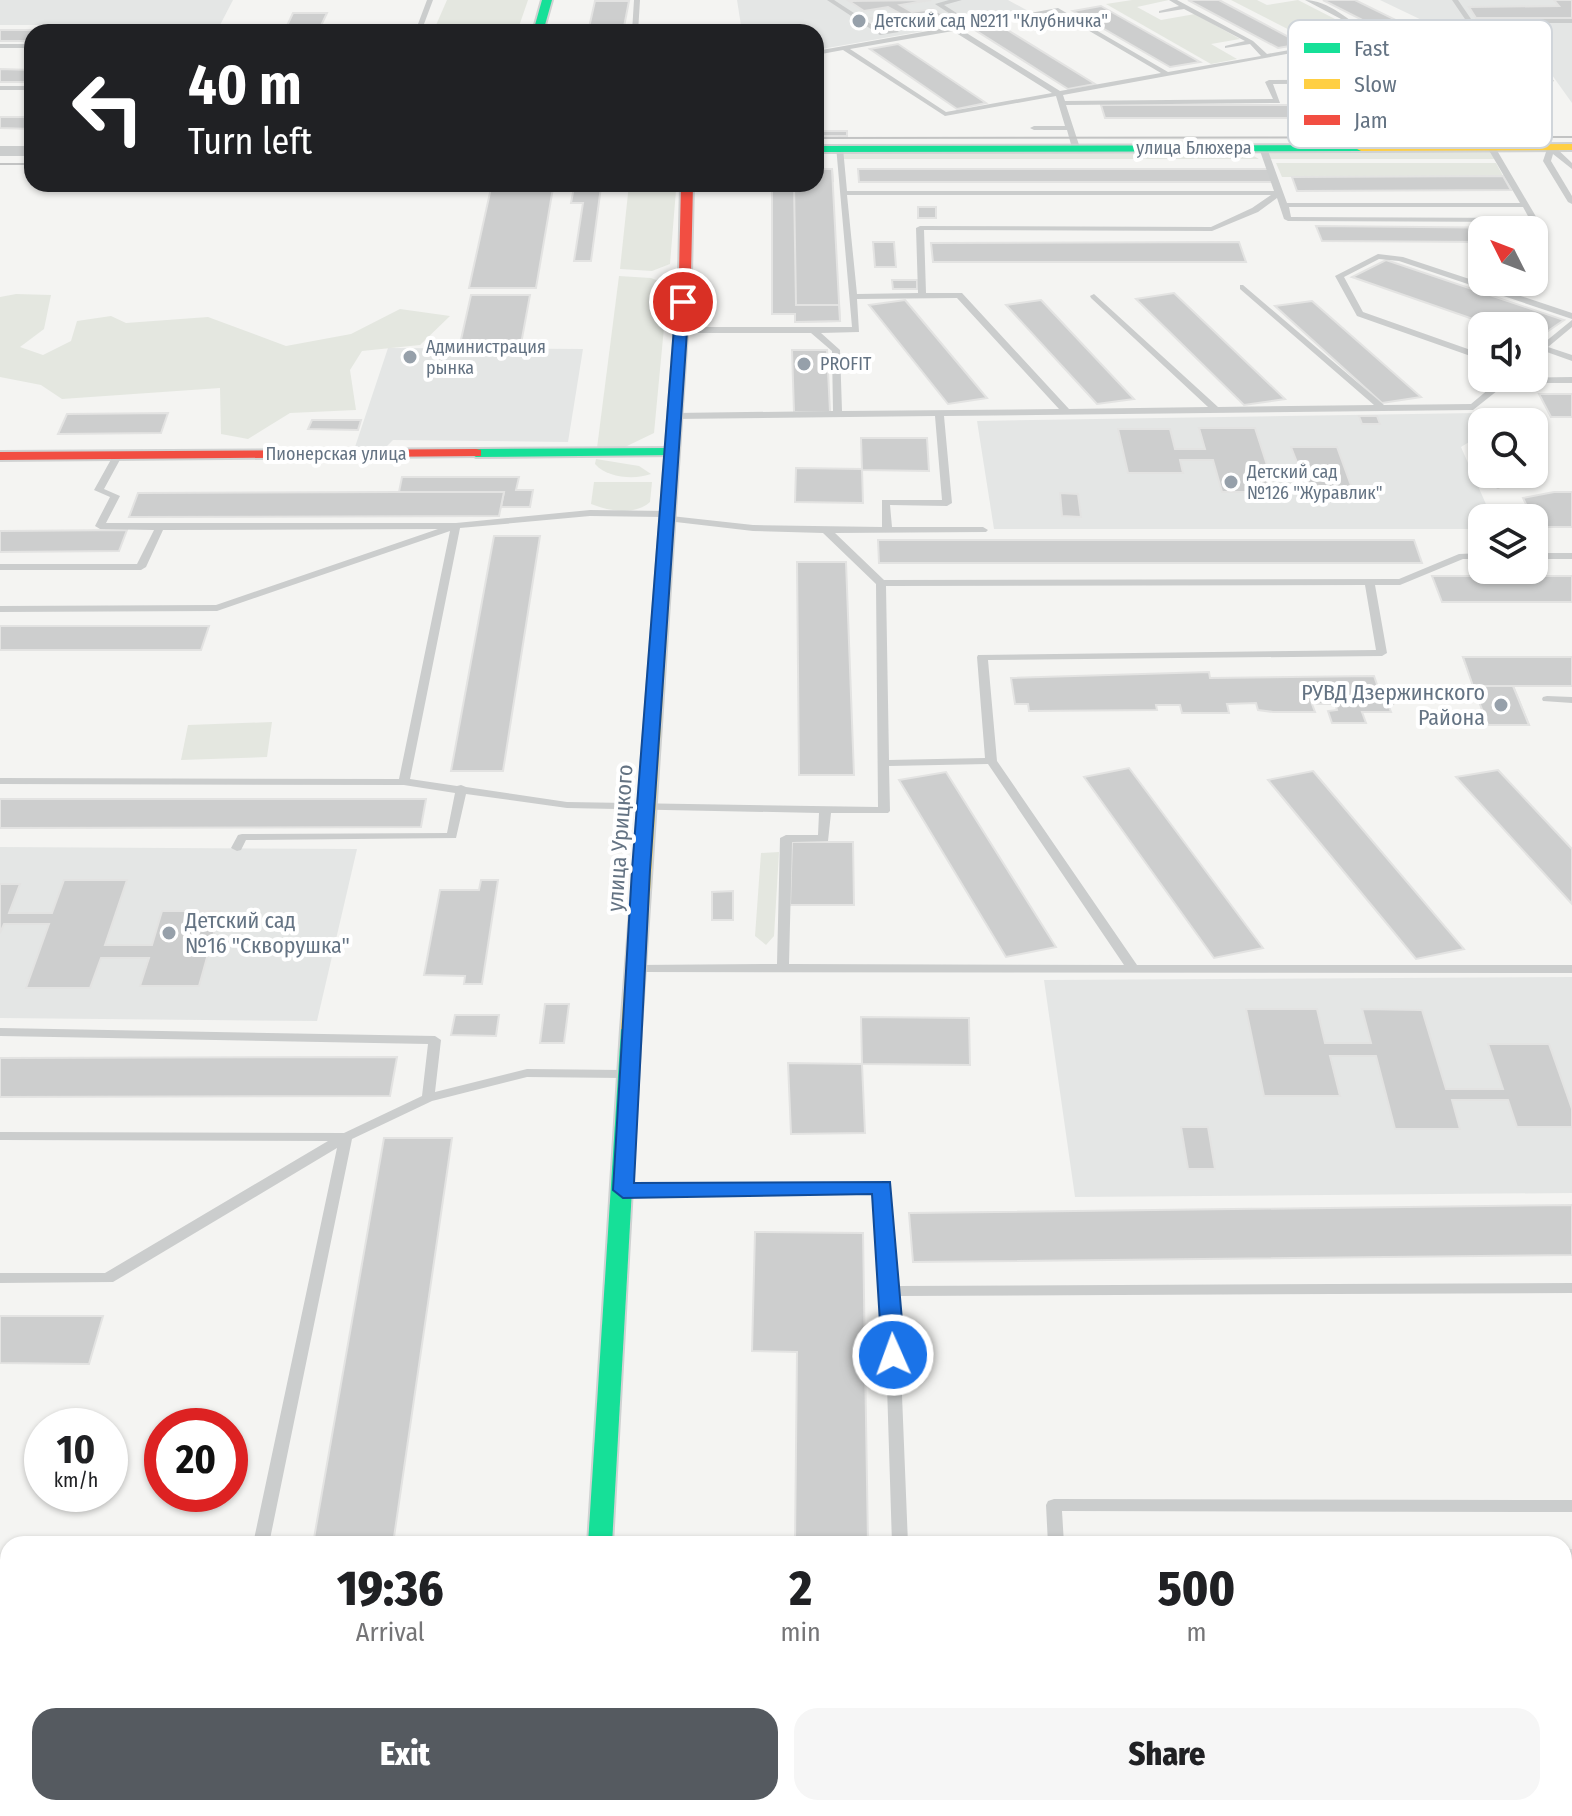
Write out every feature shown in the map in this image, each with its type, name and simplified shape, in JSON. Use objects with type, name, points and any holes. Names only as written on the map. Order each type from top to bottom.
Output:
[{"type":"street","points":[[540,24],[547,0]]},
{"type":"street","name":"улица Блюхера","points":[[1552,148],[1572,147]]},
{"type":"street","name":"улица Блюхера","points":[[824,149],[1288,148]]},
{"type":"street","points":[[0,151],[24,151]]},
{"type":"street","name":"улица Урицкого","points":[[601,1536],[635,968],[681,330],[687,192]]},
{"type":"street","name":"Пионерская улица","points":[[0,456],[117,456],[390,447],[672,452]]},
{"type":"lane","points":[[421,24],[430,0]]},
{"type":"lane","points":[[636,24],[637,0]]},
{"type":"lane","points":[[830,0],[882,34],[964,20],[938,4],[959,0]]},
{"type":"lane","points":[[1172,0],[1251,42],[1265,56]]},
{"type":"lane","points":[[1308,0],[1348,20]]},
{"type":"lane","points":[[1455,0],[1468,20]]},
{"type":"lane","points":[[1161,12],[1186,7]]},
{"type":"lane","points":[[824,52],[1058,10],[1167,74]]},
{"type":"lane","points":[[953,28],[1059,94],[1076,148]]},
{"type":"lane","points":[[1227,47],[1251,42]]},
{"type":"lane","points":[[0,46],[24,46]]},
{"type":"lane","points":[[844,48],[945,114],[1288,52]]},
{"type":"lane","points":[[1061,103],[1277,101],[1269,82],[1288,82]]},
{"type":"lane","points":[[0,88],[24,88]]},
{"type":"lane","points":[[1034,128],[1071,128]]},
{"type":"lane","points":[[681,330],[856,330],[839,148]]},
{"type":"lane","points":[[1263,148],[1288,219],[1534,220],[1492,148]]},
{"type":"lane","points":[[1572,167],[1551,148],[1547,161],[1572,202]]},
{"type":"lane","points":[[845,193],[1279,193]]},
{"type":"lane","points":[[922,296],[920,228],[1212,229],[1255,210],[1279,193]]},
{"type":"lane","points":[[1284,205],[1525,205]]},
{"type":"lane","points":[[1468,352],[1360,314],[1339,276],[1378,256],[1400,259],[1572,316]]},
{"type":"lane","points":[[1243,287],[1381,407]]},
{"type":"lane","points":[[854,297],[959,295],[1067,412]]},
{"type":"lane","points":[[1094,296],[1216,410]]},
{"type":"lane","points":[[1548,343],[1572,323]]},
{"type":"lane","points":[[813,330],[836,350],[838,414]]},
{"type":"lane","points":[[1548,354],[1572,358]]},
{"type":"lane","points":[[1548,380],[1572,380]]},
{"type":"lane","points":[[674,416],[1473,407],[1491,392]]},
{"type":"lane","points":[[887,530],[885,502],[947,503],[939,413]]},
{"type":"lane","points":[[117,456],[99,490],[115,496],[100,526],[456,526],[590,513],[667,516],[753,528],[983,530]]},
{"type":"lane","points":[[0,609],[217,608],[456,526]]},
{"type":"lane","points":[[404,782],[456,526]]},
{"type":"lane","points":[[0,567],[141,567],[160,527]]},
{"type":"lane","points":[[826,530],[881,583],[1400,582],[1468,556]]},
{"type":"lane","points":[[1548,556],[1572,556]]},
{"type":"lane","points":[[1134,970],[991,761],[982,657],[1382,653],[1369,582]]},
{"type":"lane","points":[[0,781],[404,782],[567,805],[646,809],[884,811],[881,583]]},
{"type":"lane","points":[[1547,699],[1572,700]]},
{"type":"lane","points":[[883,763],[991,761]]},
{"type":"lane","points":[[237,848],[242,837],[452,836],[461,788]]},
{"type":"lane","points":[[783,969],[786,838],[824,839],[825,810]]},
{"type":"lane","points":[[635,968],[1572,969]]},
{"type":"lane","points":[[0,1032],[435,1040],[428,1098]]},
{"type":"lane","points":[[0,1278],[108,1278],[346,1137],[428,1098],[527,1073],[629,1074]]},
{"type":"lane","points":[[0,1136],[346,1137]]},
{"type":"lane","points":[[263,1536],[346,1137]]},
{"type":"lane","points":[[623,1190],[882,1187],[891,1291],[900,1536]]},
{"type":"lane","points":[[891,1291],[1572,1288]]},
{"type":"lane","points":[[1056,1536],[1054,1505],[1572,1506]]},
{"type":"shaded area","points":[[0,0],[233,0],[221,24],[0,25]]},
{"type":"shaded area","points":[[447,0],[528,0],[520,24],[436,24]]},
{"type":"shaded area","name":"Детский сад №211 \"Клубничка\"","points":[[737,0],[1008,0],[1030,12],[824,49],[824,24],[741,24]]},
{"type":"shaded area","points":[[1169,0],[1137,7],[1161,20],[1195,14],[1240,39],[1211,44],[1237,59],[1211,64],[1106,4]]},
{"type":"shaded area","points":[[1231,0],[1257,0],[1267,5],[1298,0],[1335,19],[1288,20],[1288,29]]},
{"type":"shaded area","points":[[1380,0],[1572,0],[1572,103],[1552,75],[1552,20],[1422,20]]},
{"type":"shaded area","points":[[1491,150],[1495,159],[1268,159],[1264,151]]},
{"type":"shaded area","points":[[839,152],[1250,154],[1259,159],[840,159]]},
{"type":"shaded area","points":[[1276,163],[1496,163],[1503,176],[1282,177]]},
{"type":"shaded area","points":[[628,192],[676,192],[670,264],[652,271],[620,269]]},
{"type":"shaded area","points":[[619,276],[651,278],[668,285],[654,433],[625,447],[597,448]]},
{"type":"shaded area","points":[[51,295],[44,329],[20,347],[43,355],[71,341],[77,321],[111,316],[126,323],[208,317],[286,346],[351,334],[400,309],[450,316],[420,345],[362,351],[350,370],[356,410],[290,413],[248,439],[221,434],[220,388],[62,399],[41,385],[0,377],[0,297]]},
{"type":"shaded area","points":[[388,348],[583,349],[568,442],[393,440],[386,447],[355,447]]},
{"type":"shaded area","name":"Детский сад №126 \"Журавлик\"","points":[[1468,413],[1468,443],[1461,447],[1468,463],[1468,488],[1479,488],[1486,504],[1468,504],[1468,529],[994,529],[977,421]]},
{"type":"shaded area","points":[[596,459],[639,466],[651,474],[629,477],[614,475],[600,469],[595,464]]},
{"type":"shaded area","points":[[594,482],[652,482],[650,502],[629,511],[591,504]]},
{"type":"shaded area","points":[[272,722],[267,757],[181,760],[188,725]]},
{"type":"shaded area","name":"Детский сад №16 \"Скворушка\"","points":[[0,847],[357,849],[317,1021],[0,1018]]},
{"type":"shaded area","points":[[779,852],[774,936],[766,945],[755,936],[761,853]]},
{"type":"shaded area","points":[[1572,977],[1572,1193],[1075,1197],[1044,980]]},
{"type":"building","points":[[931,0],[900,5],[912,12],[933,9],[952,20],[890,31],[871,18],[899,13],[888,7],[864,11],[849,1]]},
{"type":"building","points":[[1188,0],[1219,0],[1288,37],[1288,46],[1278,48]]},
{"type":"building","points":[[1323,0],[1355,0],[1396,20],[1362,20]]},
{"type":"building","points":[[1554,0],[1572,0],[1572,18],[1476,18],[1469,7],[1559,6]]},
{"type":"building","points":[[595,1],[629,1],[625,24],[590,24]]},
{"type":"building","points":[[1101,6],[1200,62],[1170,67],[1073,11]]},
{"type":"building","points":[[293,13],[327,13],[322,24],[288,24]]},
{"type":"building","points":[[1001,26],[1095,84],[1068,89],[975,30]]},
{"type":"building","points":[[0,30],[24,30],[24,41],[0,41]]},
{"type":"building","points":[[898,44],[986,103],[957,109],[870,49]]},
{"type":"building","points":[[0,69],[24,70],[24,82],[0,82]]},
{"type":"building","points":[[1101,105],[1288,105],[1288,118],[1105,118]]},
{"type":"building","points":[[0,117],[24,117],[24,129],[0,128]]},
{"type":"building","points":[[824,131],[847,131],[847,136],[824,136]]},
{"type":"building","points":[[824,169],[832,169],[833,181],[824,181]]},
{"type":"building","points":[[824,169],[832,169],[840,321],[795,322],[795,314],[772,314],[772,192],[824,192]]},
{"type":"building","points":[[858,169],[1271,169],[1275,182],[859,182]]},
{"type":"building","points":[[1503,176],[1511,190],[1297,191],[1292,177]]},
{"type":"building","points":[[490,192],[552,192],[536,288],[469,288]]},
{"type":"building","points":[[573,192],[600,192],[591,261],[574,261],[583,203],[571,203]]},
{"type":"building","points":[[772,192],[794,192],[796,305],[839,305],[840,321],[795,322],[795,314],[772,314]]},
{"type":"building","points":[[918,207],[936,207],[936,218],[918,218]]},
{"type":"building","points":[[1316,226],[1468,227],[1468,242],[1322,241]]},
{"type":"building","points":[[873,242],[894,242],[896,267],[875,267]]},
{"type":"building","points":[[1239,242],[1246,262],[933,262],[931,243]]},
{"type":"building","points":[[1386,260],[1468,288],[1468,296],[1493,296],[1540,312],[1468,312],[1468,317],[1352,277]]},
{"type":"building","points":[[892,280],[917,280],[917,289],[893,289]]},
{"type":"building","points":[[1174,293],[1285,399],[1244,405],[1136,299]]},
{"type":"building","points":[[471,295],[530,295],[521,344],[460,344]]},
{"type":"building","points":[[905,300],[987,398],[948,404],[869,305]]},
{"type":"building","points":[[1041,300],[1134,399],[1097,404],[1006,305]]},
{"type":"building","points":[[1312,301],[1421,397],[1382,403],[1275,306]]},
{"type":"building","points":[[1548,315],[1564,320],[1548,331]]},
{"type":"building","points":[[792,350],[827,350],[830,412],[794,412]]},
{"type":"building","points":[[1539,394],[1572,394],[1572,417],[1551,417]]},
{"type":"building","points":[[168,413],[161,433],[58,434],[67,414]]},
{"type":"building","points":[[1359,416],[1377,416],[1380,424],[1362,424]]},
{"type":"building","points":[[312,420],[361,420],[358,430],[308,429]]},
{"type":"building","points":[[1199,428],[1255,428],[1267,465],[1298,465],[1291,447],[1337,447],[1353,491],[1305,491],[1301,477],[1267,477],[1272,492],[1222,492],[1213,460],[1180,460],[1183,473],[1128,473],[1118,429],[1170,429],[1175,449],[1205,449]]},
{"type":"building","points":[[861,438],[927,438],[929,471],[862,470]]},
{"type":"building","points":[[796,468],[862,469],[863,503],[795,502]]},
{"type":"building","points":[[402,477],[519,477],[516,490],[533,490],[530,507],[501,507],[504,492],[399,492]]},
{"type":"building","points":[[504,492],[499,516],[129,517],[138,493]]},
{"type":"building","points":[[1572,492],[1572,527],[1548,527],[1548,504],[1526,504],[1523,498]]},
{"type":"building","points":[[1060,493],[1078,494],[1081,517],[1062,516]]},
{"type":"building","points":[[127,530],[119,551],[0,552],[0,531]]},
{"type":"building","points":[[494,536],[540,536],[503,771],[451,771]]},
{"type":"building","points":[[878,540],[1414,540],[1422,563],[879,563]]},
{"type":"building","points":[[797,562],[846,562],[854,775],[799,775]]},
{"type":"building","points":[[1432,576],[1468,576],[1468,584],[1548,584],[1548,576],[1572,576],[1572,602],[1442,602]]},
{"type":"building","points":[[0,626],[209,626],[201,650],[0,650]]},
{"type":"building","name":"РУВД Дзержинского Района","points":[[1463,657],[1572,657],[1572,686],[1513,686],[1529,725],[1488,725]]},
{"type":"building","name":"РУВД Дзержинского Района","points":[[1463,657],[1572,657],[1572,686],[1473,686]]},
{"type":"building","points":[[1209,672],[1210,678],[1374,676],[1380,693],[1388,692],[1393,704],[1388,704],[1391,712],[1362,712],[1366,723],[1332,723],[1328,711],[1337,710],[1335,704],[1312,704],[1315,712],[1258,710],[1256,703],[1227,704],[1229,713],[1182,713],[1180,705],[1156,705],[1157,710],[1029,711],[1028,704],[1015,704],[1011,678]]},
{"type":"building","points":[[1473,686],[1513,686],[1529,725],[1488,725]]},
{"type":"building","points":[[1129,768],[1263,948],[1214,958],[1084,777]]},
{"type":"building","points":[[1498,770],[1572,849],[1572,904],[1456,777]]},
{"type":"building","points":[[1313,771],[1464,949],[1416,959],[1268,780]]},
{"type":"building","points":[[946,772],[1056,947],[1006,957],[899,780]]},
{"type":"building","points":[[0,799],[426,799],[421,827],[0,828]]},
{"type":"building","points":[[792,842],[853,842],[854,905],[790,905]]},
{"type":"building","points":[[64,880],[127,880],[105,945],[152,945],[162,911],[220,911],[199,986],[140,986],[149,958],[101,958],[90,988],[26,988],[49,924],[4,924],[0,933],[0,884],[20,884],[9,913],[52,913]]},
{"type":"building","points":[[481,880],[498,880],[482,984],[464,984],[465,976],[424,975],[440,890],[479,890]]},
{"type":"building","points":[[733,891],[733,920],[712,920],[712,892]]},
{"type":"building","points":[[545,1004],[569,1004],[564,1043],[540,1043]]},
{"type":"building","points":[[1246,1009],[1317,1009],[1325,1043],[1371,1043],[1362,1009],[1422,1010],[1446,1089],[1503,1089],[1488,1044],[1549,1044],[1572,1109],[1572,1127],[1517,1127],[1508,1100],[1452,1100],[1460,1129],[1395,1129],[1376,1056],[1330,1056],[1340,1096],[1264,1096]]},
{"type":"building","points":[[455,1015],[499,1015],[496,1036],[451,1035]]},
{"type":"building","points":[[861,1017],[969,1018],[970,1065],[862,1064]]},
{"type":"building","points":[[397,1057],[390,1096],[0,1097],[0,1058]]},
{"type":"building","points":[[788,1063],[862,1064],[865,1133],[791,1134]]},
{"type":"building","points":[[1181,1127],[1208,1127],[1215,1169],[1188,1169]]},
{"type":"building","points":[[384,1138],[452,1138],[394,1536],[314,1536]]},
{"type":"building","points":[[1572,1205],[1572,1255],[913,1262],[909,1213]]},
{"type":"building","points":[[755,1232],[863,1233],[868,1536],[795,1536],[797,1352],[752,1351]]},
{"type":"building","points":[[0,1316],[103,1316],[89,1364],[0,1363]]},
{"type":"tram line","points":[[824,138],[1288,137]]},
{"type":"tram line","points":[[1552,137],[1572,137]]},
{"type":"tram line","points":[[0,164],[24,164]]},
{"type":"traffic: fast","points":[[540,24],[547,0]]},
{"type":"traffic: fast","points":[[824,149],[1361,148]]},
{"type":"traffic: fast","points":[[476,453],[672,452]]},
{"type":"traffic: fast","points":[[600,1536],[631,1029]]},
{"type":"traffic: slow","points":[[1552,147],[1572,147]]},
{"type":"traffic: slow","points":[[631,1029],[669,497]]},
{"type":"traffic: jam","points":[[669,497],[685,274],[687,192]]},
{"type":"traffic: jam","points":[[0,456],[476,453]]},
{"type":"place","name":"Детский сад №211 \"Клубничка\"","points":[[859,21]]},
{"type":"place","name":"Администрация рынка","points":[[410,357]]},
{"type":"place","name":"PROFIT","points":[[804,364]]},
{"type":"place","name":"Детский сад №126 \"Журавлик\"","points":[[1231,482]]},
{"type":"place","name":"РУВД Дзержинского Района","points":[[1501,705]]},
{"type":"place","name":"Детский сад №16 \"Скворушка\"","points":[[169,933]]},
{"type":"route","points":[[683,302],[641,870],[623,1190],[882,1187],[893,1355]]}]
